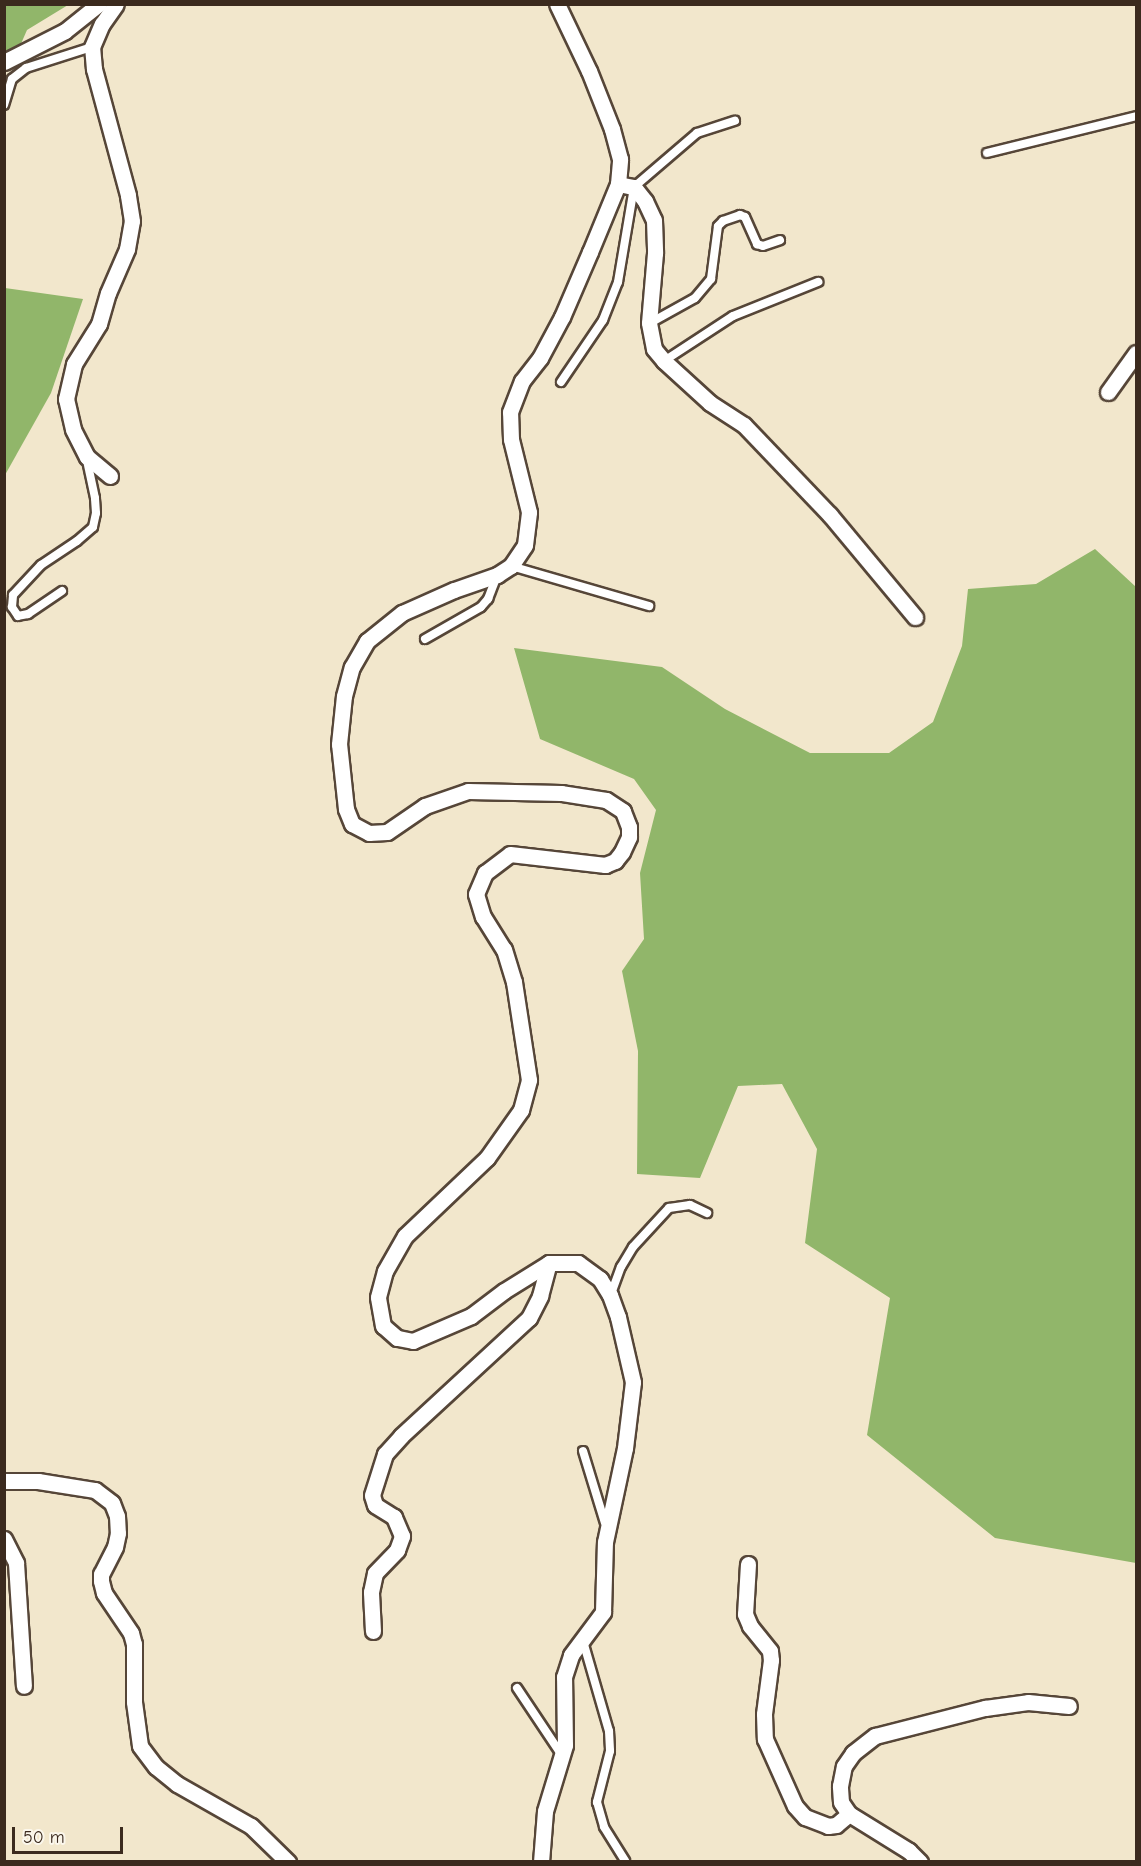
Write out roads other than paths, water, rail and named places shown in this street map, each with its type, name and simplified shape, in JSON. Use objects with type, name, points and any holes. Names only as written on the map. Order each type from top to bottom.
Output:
[{"type":"street","points":[[4,62],[65,31],[99,4]]},
{"type":"street","points":[[110,476],[87,457],[73,429],[66,399],[74,364],[99,324],[108,293],[127,249],[132,221],[128,195],[94,69],[92,47],[102,24],[116,4]]},
{"type":"street","points":[[541,1862],[544,1812],[565,1746],[564,1677],[571,1654],[603,1612],[608,1530],[625,1448],[633,1382],[618,1317],[610,1295],[600,1279],[578,1263],[549,1263],[504,1291],[471,1316],[413,1341],[397,1338],[383,1326],[378,1297],[385,1271],[405,1236],[487,1158],[521,1110],[529,1080],[514,982],[504,950],[483,917],[476,894],[485,873],[510,854],[605,865],[615,861],[622,852],[629,837],[627,819],[623,811],[606,800],[561,793],[468,791],[425,806],[387,831],[369,833],[352,824],[346,809],[339,744],[340,721],[347,686],[359,654],[367,641],[402,613],[454,590],[497,575],[511,566],[525,545],[529,512],[511,439],[510,411],[522,381],[540,358],[562,318],[618,184],[620,159],[612,129],[590,71],[557,4]]},
{"type":"street","points":[[618,184],[634,188],[645,201],[654,220],[655,253],[648,323],[654,349],[710,403],[744,425],[830,515],[915,617]]},
{"type":"street","points":[[1108,392],[1137,352]]},
{"type":"street","points":[[373,1631],[371,1592],[375,1573],[397,1550],[402,1536],[394,1517],[375,1505],[372,1495],[385,1454],[401,1436],[529,1318],[540,1296],[549,1263]]},
{"type":"street","points":[[4,1481],[39,1481],[95,1490],[112,1503],[117,1516],[118,1533],[115,1547],[101,1574],[101,1581],[104,1593],[131,1633],[134,1644],[134,1702],[140,1746],[163,1772],[251,1826],[288,1862]]},
{"type":"street","points":[[4,1539],[16,1563],[24,1686]]},
{"type":"street","points":[[748,1564],[745,1614],[750,1626],[770,1651],[771,1660],[764,1714],[765,1739],[795,1806],[805,1817],[828,1826],[836,1825],[849,1814]]},
{"type":"street","points":[[920,1862],[909,1851],[849,1814],[840,1802],[844,1766],[853,1753],[875,1736],[985,1708],[1017,1702],[1069,1706]]},
{"type":"lane","points":[[4,105],[12,79],[26,68],[92,47]]},
{"type":"lane","points":[[987,153],[1137,116]]},
{"type":"lane","points":[[561,382],[603,320],[618,282],[634,188],[697,133],[735,121]]},
{"type":"lane","points":[[648,323],[695,298],[711,279],[718,226],[723,221],[740,215],[745,217],[758,244],[763,246],[780,240]]},
{"type":"lane","points":[[664,361],[733,316],[818,282]]},
{"type":"lane","points":[[62,591],[28,614],[18,616],[12,607],[13,595],[41,565],[77,541],[93,527],[95,505],[87,457]]},
{"type":"lane","points":[[511,566],[649,606]]},
{"type":"lane","points":[[425,639],[481,607],[488,599],[497,575]]},
{"type":"lane","points":[[610,1295],[621,1267],[633,1247],[669,1208],[690,1204],[707,1213]]},
{"type":"lane","points":[[583,1451],[608,1530]]},
{"type":"lane","points":[[582,1640],[609,1731],[610,1751],[597,1802],[604,1827],[625,1860]]},
{"type":"lane","points":[[517,1688],[562,1755]]}]
